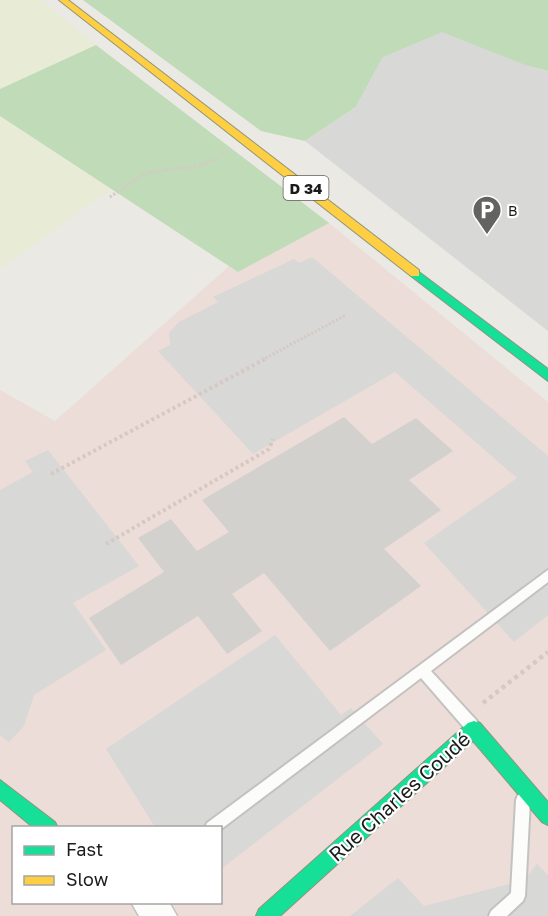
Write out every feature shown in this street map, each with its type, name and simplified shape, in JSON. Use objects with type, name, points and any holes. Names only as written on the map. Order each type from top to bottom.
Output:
[{"type":"main road","name":"D 34","points":[[63,0],[548,376]]},
{"type":"main road","name":"Rue Charles Coudé","points":[[266,916],[474,729],[548,816]]},
{"type":"main road","points":[[2,795],[46,826]]},
{"type":"street","points":[[146,904],[162,916]]},
{"type":"lane","points":[[215,826],[548,574]]},
{"type":"lane","points":[[422,670],[474,729]]},
{"type":"lane","points":[[496,916],[518,897],[524,790]]},
{"type":"path","points":[[110,197],[143,174],[176,170],[220,159],[239,136]]},
{"type":"path","points":[[51,474],[346,315]]},
{"type":"path","points":[[106,544],[269,449],[273,440]]},
{"type":"path","points":[[488,698],[548,652]]},
{"type":"shaded area","name":"B","points":[[442,32],[528,66],[548,71],[548,331],[305,141],[356,107],[383,57]]},
{"type":"shaded area","points":[[329,223],[548,402],[548,916],[0,916],[0,390],[55,421],[229,266],[238,272]]},
{"type":"shaded area","points":[[312,257],[548,456],[548,615],[514,642],[424,543],[517,478],[395,372],[253,454],[158,351],[170,345],[169,333],[179,322],[218,302],[213,297],[294,259],[299,263]]},
{"type":"shaded area","points":[[48,450],[139,566],[73,603],[106,650],[34,695],[24,726],[9,742],[0,735],[0,490],[33,472],[25,461]]},
{"type":"shaded area","points":[[275,635],[341,715],[351,708],[383,744],[222,868],[222,826],[154,826],[106,749]]},
{"type":"shaded area","points":[[537,864],[548,875],[548,916],[350,916],[398,878],[424,906],[524,880]]},
{"type":"green space","points":[[0,0],[41,0],[96,45],[0,89]]},
{"type":"green space","points":[[83,0],[548,0],[548,71],[528,66],[383,57],[356,107],[305,141],[261,131]]},
{"type":"green space","points":[[96,45],[329,223],[238,272],[0,116],[0,89]]},
{"type":"green space","points":[[0,116],[111,189],[0,269]]},
{"type":"building","points":[[344,417],[372,444],[416,418],[453,451],[409,480],[441,510],[384,549],[421,586],[330,651],[264,573],[232,594],[262,631],[227,654],[198,616],[121,665],[89,618],[164,572],[138,538],[171,519],[197,551],[229,532],[202,500]]},
{"type":"traffic: fast","points":[[415,273],[548,376]]},
{"type":"traffic: fast","points":[[266,916],[474,729],[548,816]]},
{"type":"traffic: fast","points":[[0,789],[46,826]]},
{"type":"traffic: slow","points":[[63,0],[415,273]]},
{"type":"place","name":"B","points":[[487,236]]}]
